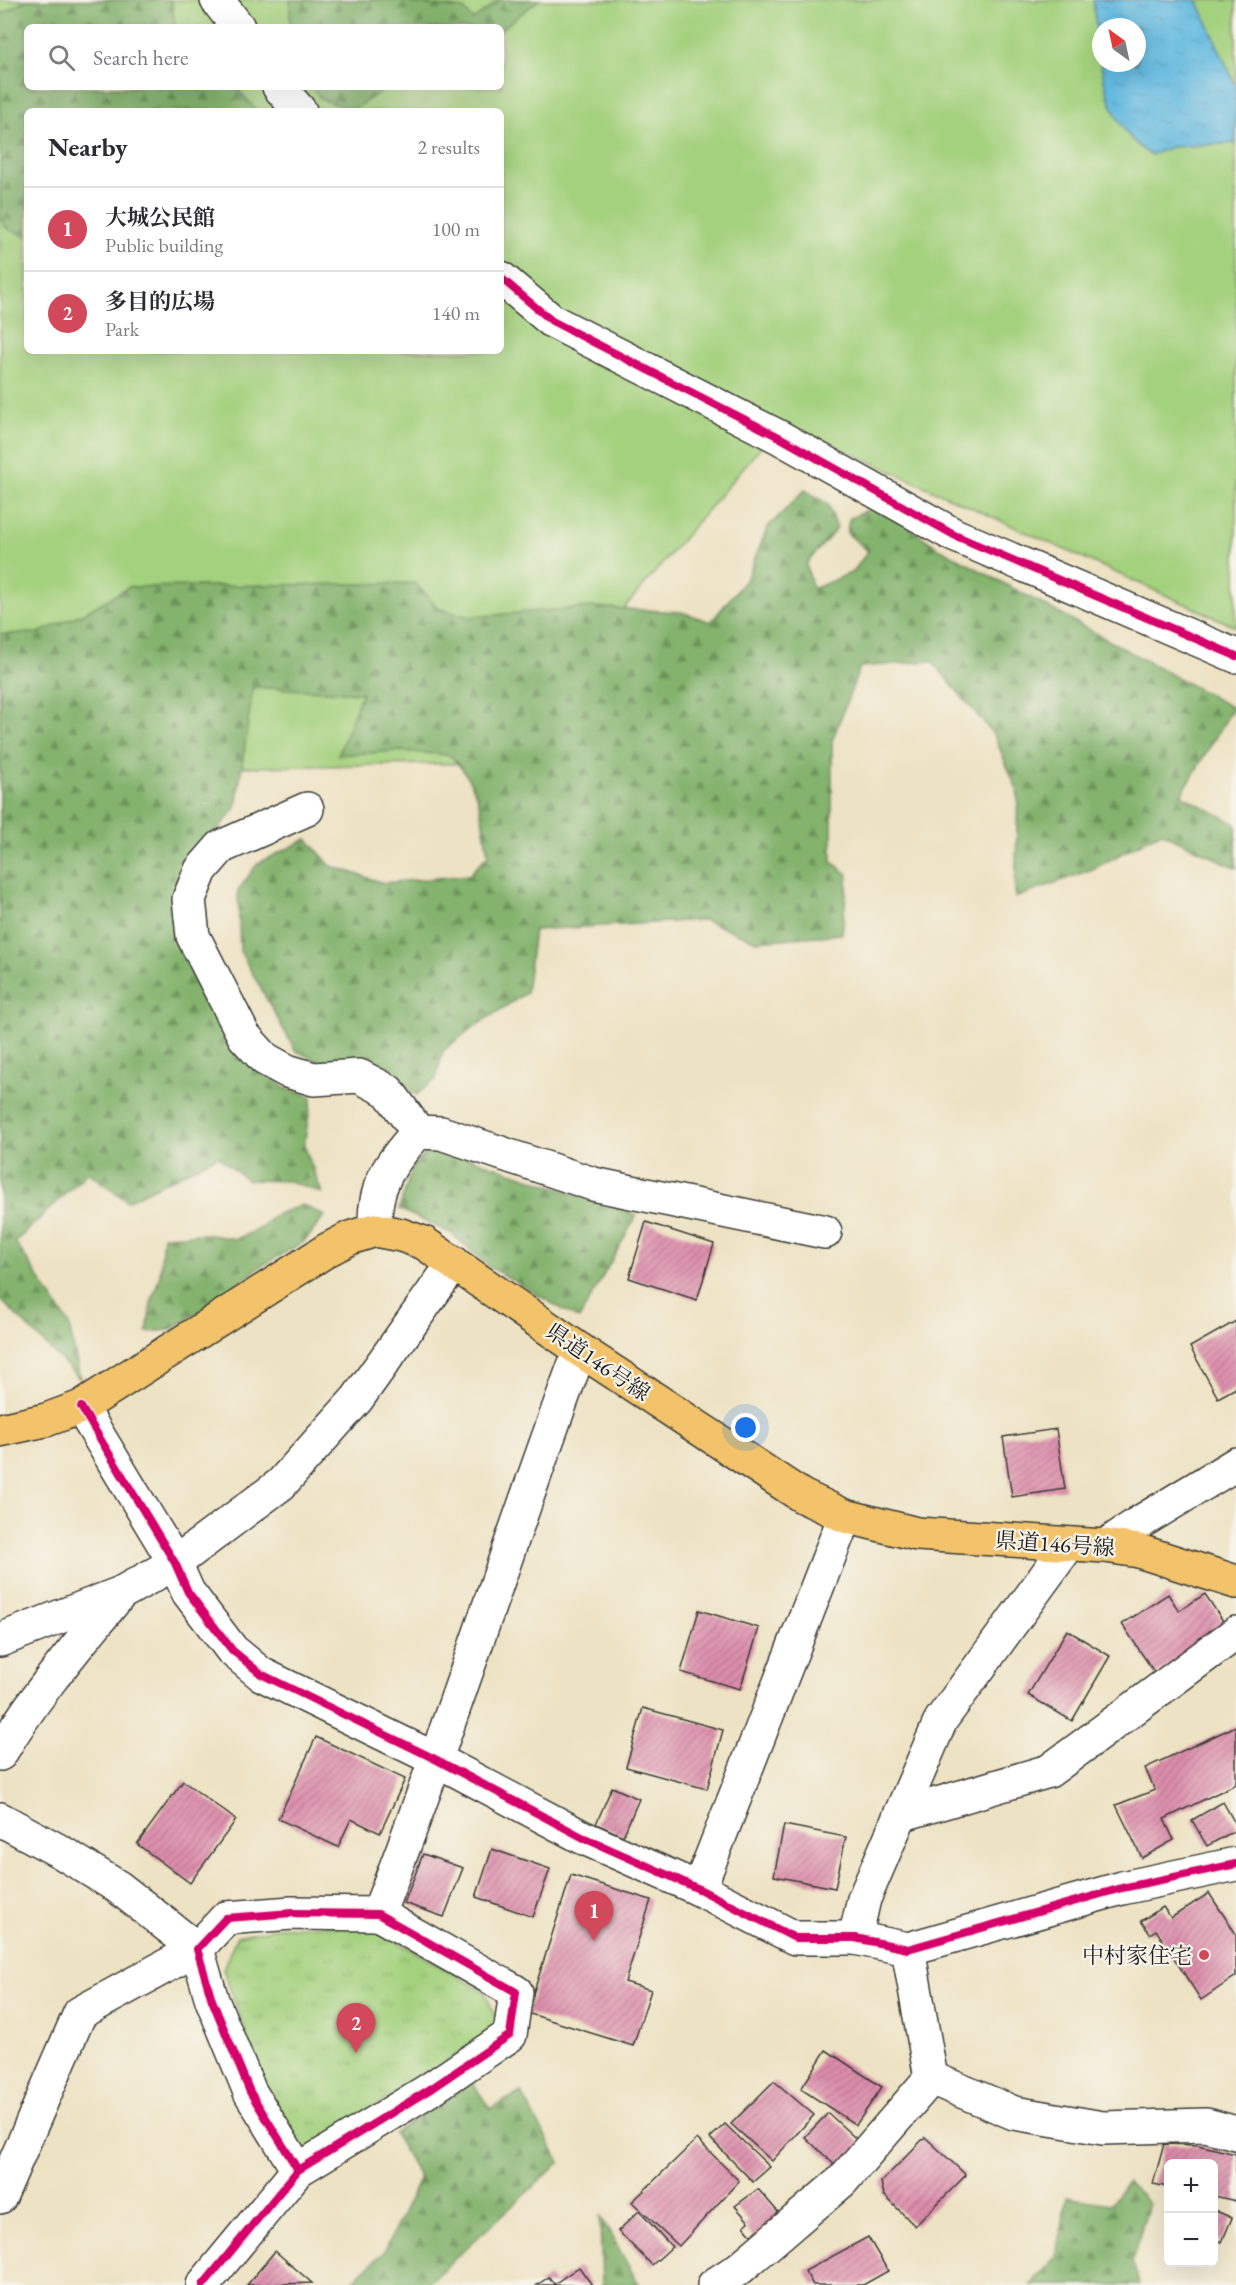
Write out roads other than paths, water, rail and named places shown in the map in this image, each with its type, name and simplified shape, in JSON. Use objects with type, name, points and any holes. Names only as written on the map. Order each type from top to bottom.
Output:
[{"type":"main road","name":"県道146号線","points":[[375,1230],[401,1235],[424,1243],[580,1350],[802,1496],[846,1516],[917,1534],[1105,1546],[1139,1551],[1236,1582]]},
{"type":"main road","points":[[0,1430],[46,1420],[81,1407],[327,1250],[375,1230]]},
{"type":"street","points":[[217,0],[236,24]]},
{"type":"street","points":[[282,90],[297,108]]},
{"type":"street","points":[[504,281],[552,321],[779,437],[954,535],[1236,656]]},
{"type":"street","points":[[307,808],[221,847],[201,870],[189,899],[193,936],[244,1036],[265,1059],[288,1071],[314,1079],[359,1076],[388,1091],[418,1132]]},
{"type":"street","points":[[375,1230],[374,1205],[379,1185],[405,1146],[418,1132],[441,1133],[593,1184],[825,1232]]},
{"type":"street","points":[[0,1640],[121,1593],[175,1563],[281,1484],[357,1400],[454,1263]]},
{"type":"street","points":[[378,1914],[580,1350]]},
{"type":"street","points":[[81,1407],[175,1563],[188,1592],[232,1650],[261,1674],[435,1759],[582,1837],[699,1889],[795,1938],[855,1938],[908,1949],[1122,1888],[1236,1864]]},
{"type":"street","points":[[1105,1546],[1236,1464]]},
{"type":"street","points":[[699,1889],[846,1516]]},
{"type":"street","points":[[855,1938],[864,1899],[941,1720],[1069,1544]]},
{"type":"street","points":[[0,1754],[14,1730],[66,1660],[121,1593]]},
{"type":"street","points":[[900,1815],[1049,1771],[1236,1633]]},
{"type":"street","points":[[0,1819],[118,1887],[196,1949],[212,2000],[250,2092],[298,2170]]},
{"type":"street","points":[[3,2181],[80,2013],[196,1949],[226,1918],[292,1913],[378,1914],[516,1992],[510,2035],[432,2088],[298,2170],[203,2285]]},
{"type":"street","points":[[908,1949],[931,2078]]},
{"type":"street","points":[[931,2078],[1014,2113],[1103,2128],[1206,2125],[1236,2133]]},
{"type":"street","points":[[714,2285],[740,2268],[842,2181],[931,2078]]},
{"type":"water","points":[[1093,0],[1197,0],[1236,86],[1236,143],[1171,147],[1151,155],[1134,142],[1112,107],[1103,72],[1146,72],[1146,18],[1095,18]]},
{"type":"place","name":"大城公民館","points":[[594,1941]]},
{"type":"place","name":"中村家住宅","points":[[1204,1955]]},
{"type":"place","name":"多目的広場","points":[[356,2053]]}]
